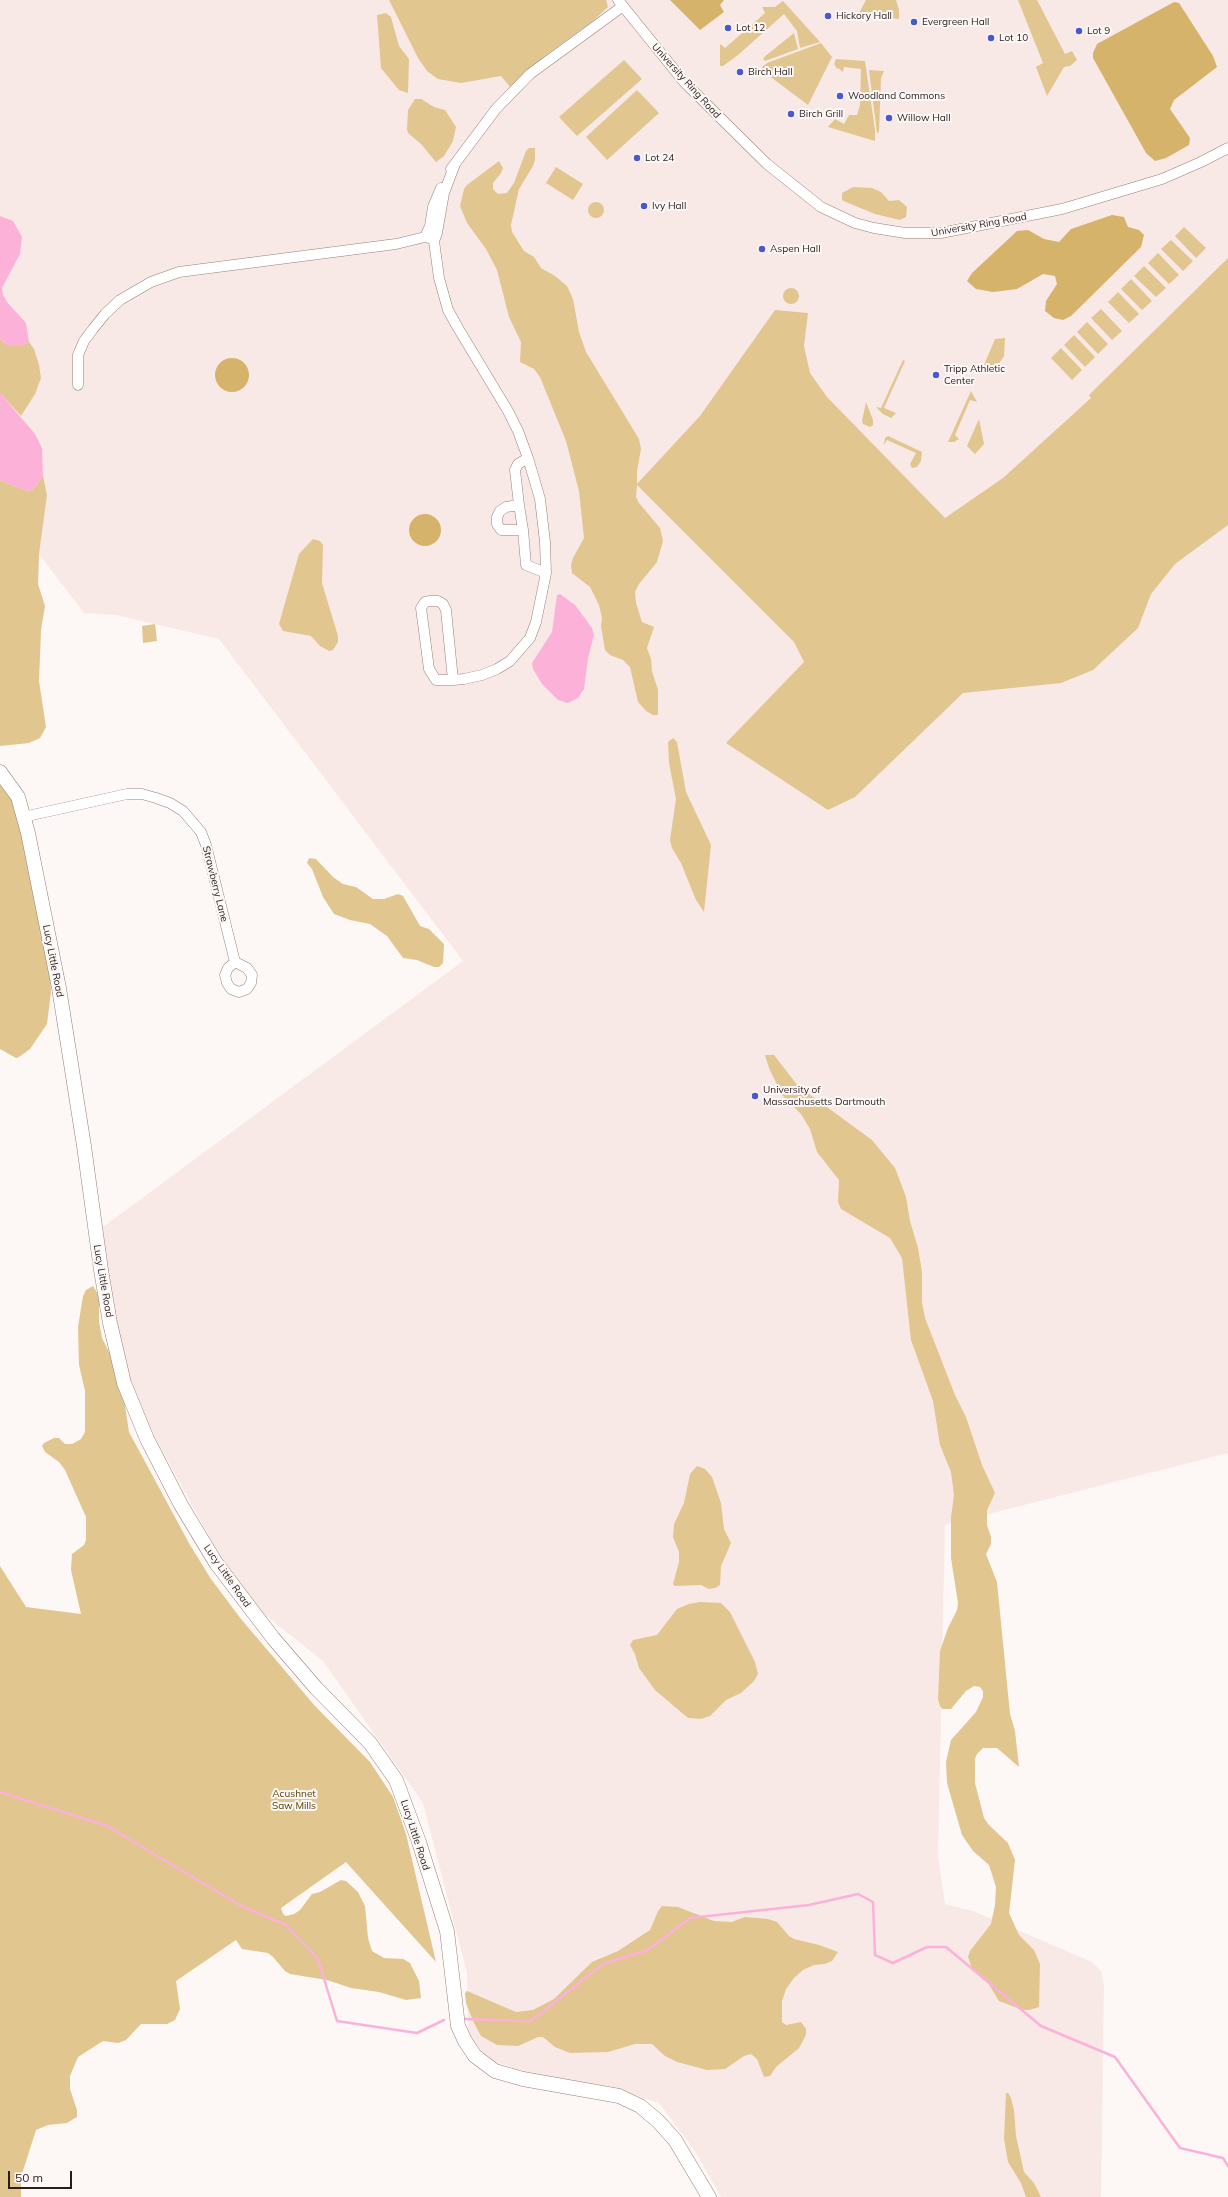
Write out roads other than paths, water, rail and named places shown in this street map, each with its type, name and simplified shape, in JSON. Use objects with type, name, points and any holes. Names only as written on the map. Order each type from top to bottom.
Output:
[{"type":"street","name":"University Ring Road","points":[[620,3],[660,54],[704,103],[773,169],[821,207],[855,223],[874,228],[905,234],[941,233],[1055,211],[1151,183],[1193,166],[1228,148]]},
{"type":"street","points":[[453,680],[446,610],[443,604],[438,601],[425,602],[421,608],[429,670],[436,680],[453,680],[482,675],[497,669],[521,650],[530,638],[536,622],[546,573],[545,542],[540,499],[528,458],[518,431],[508,411],[467,345],[448,310],[438,278],[429,239],[433,207],[448,172],[496,109],[530,74],[620,3]]},
{"type":"street","points":[[78,385],[78,355],[88,335],[105,314],[120,300],[151,282],[179,272],[429,239]]},
{"type":"street","points":[[528,458],[518,464],[515,470],[526,566],[546,573]]},
{"type":"street","points":[[519,505],[506,507],[500,511],[496,517],[496,524],[501,530],[523,530]]},
{"type":"street","name":"Lucy Little Road","points":[[0,772],[18,797],[23,817],[59,988],[84,1146],[100,1270],[110,1322],[124,1383],[147,1440],[181,1505],[220,1569],[273,1638],[316,1688],[370,1743],[396,1780],[447,1931],[458,2026],[465,2042],[475,2056],[495,2071],[523,2079],[619,2096],[640,2106],[658,2121],[675,2140],[709,2197]]},
{"type":"street","name":"Strawberry Lane","points":[[23,817],[127,794],[142,794],[156,798],[170,803],[183,811],[201,832],[206,845],[234,962]]},
{"type":"waterway","points":[[0,1792],[107,1826],[243,1907],[286,1925],[318,1959],[337,2021],[417,2033],[444,2020]]},
{"type":"waterway","points":[[465,2019],[531,2021],[603,1964],[648,1950],[690,1918],[809,1905],[858,1894],[873,1902],[875,1955],[893,1963],[927,1947],[946,1947],[1041,2026],[1115,2057],[1180,2148],[1223,2158],[1228,2166]]},
{"type":"place","name":"Hickory Hall","points":[[828,16]]},
{"type":"place","name":"Evergreen Hall","points":[[914,22]]},
{"type":"place","name":"Lot 12","points":[[728,28]]},
{"type":"place","name":"Lot 9","points":[[1079,31]]},
{"type":"place","name":"Lot 10","points":[[991,38]]},
{"type":"place","name":"Birch Hall","points":[[740,72]]},
{"type":"place","name":"Woodland Commons","points":[[840,96]]},
{"type":"place","name":"Birch Grill","points":[[791,114]]},
{"type":"place","name":"Willow Hall","points":[[889,118]]},
{"type":"place","name":"Lot 24","points":[[637,158]]},
{"type":"place","name":"Ivy Hall","points":[[644,206]]},
{"type":"place","name":"Aspen Hall","points":[[762,249]]},
{"type":"place","name":"Tripp Athletic Center","points":[[936,375]]},
{"type":"place","name":"University of Massachusetts Dartmouth","points":[[755,1096]]},
{"type":"park label","name":"Acushnet Saw Mills","points":[[294,1800]]}]
